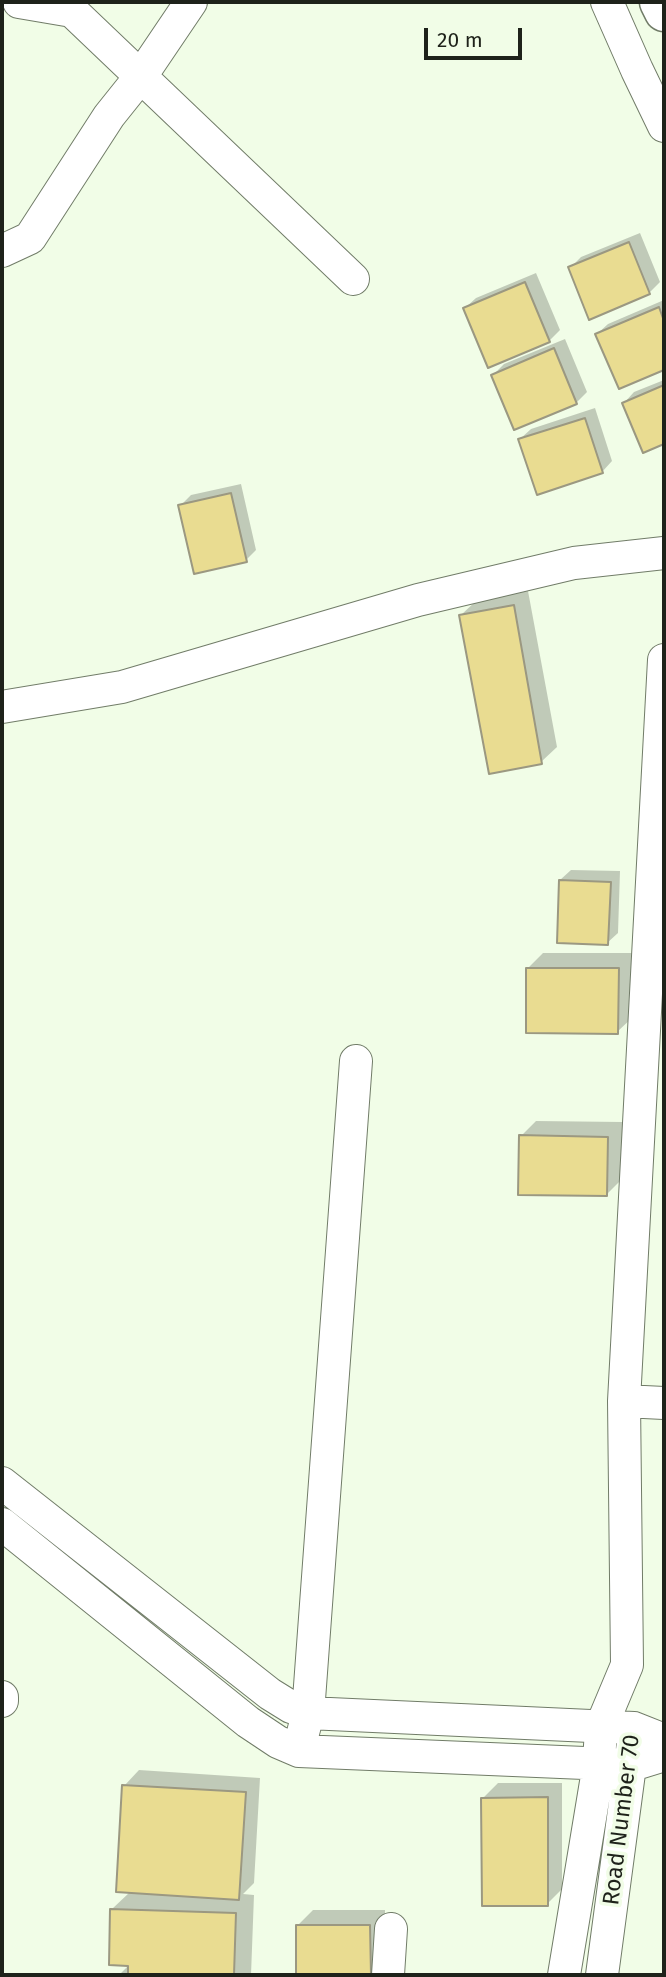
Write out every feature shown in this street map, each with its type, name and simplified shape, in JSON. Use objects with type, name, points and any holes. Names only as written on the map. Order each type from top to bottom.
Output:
[{"type":"main road","points":[[660,2],[664,12]]},
{"type":"street","points":[[19,2],[71,6],[353,279]]},
{"type":"street","points":[[2,251],[30,238],[109,116],[141,76],[191,2]]},
{"type":"street","points":[[607,2],[664,126]]},
{"type":"street","points":[[2,707],[122,687],[418,600],[561,566],[664,554]]},
{"type":"street","name":"Road Number 70","points":[[602,1975],[632,1765],[634,1728],[627,1665],[624,1401],[664,660]]},
{"type":"street","points":[[299,1751],[308,1713],[356,1061]]},
{"type":"street","points":[[624,1401],[664,1403]]},
{"type":"street","points":[[2,1483],[270,1694],[291,1707],[308,1713],[634,1728],[664,1740]]},
{"type":"street","points":[[2,1524],[248,1722],[278,1742],[299,1751],[632,1765],[664,1755]]},
{"type":"street","points":[[564,1975],[599,1764],[601,1727],[627,1665]]},
{"type":"street","points":[[388,1975],[391,1929]]},
{"type":"building","points":[[629,242],[650,294],[589,320],[568,267]]},
{"type":"building","points":[[525,282],[550,342],[488,368],[463,308]]},
{"type":"building","points":[[659,307],[664,321],[664,370],[619,389],[595,334]]},
{"type":"building","points":[[554,348],[577,404],[514,430],[491,375]]},
{"type":"building","points":[[664,385],[664,444],[643,453],[622,403]]},
{"type":"building","points":[[585,418],[603,473],[537,495],[518,439]]},
{"type":"building","points":[[231,493],[247,562],[194,574],[178,505]]},
{"type":"building","points":[[514,605],[542,764],[489,774],[459,615]]},
{"type":"building","points":[[559,880],[611,882],[608,945],[557,943]]},
{"type":"building","points":[[526,968],[619,968],[618,1034],[526,1033]]},
{"type":"building","points":[[519,1135],[608,1137],[607,1196],[518,1195]]},
{"type":"building","points":[[122,1785],[246,1792],[239,1900],[116,1892]]},
{"type":"building","points":[[548,1797],[548,1906],[482,1906],[481,1798]]},
{"type":"building","points":[[110,1909],[236,1913],[234,1975],[128,1975],[128,1966],[109,1965]]},
{"type":"building","points":[[296,1925],[370,1925],[371,1975],[296,1975]]}]
